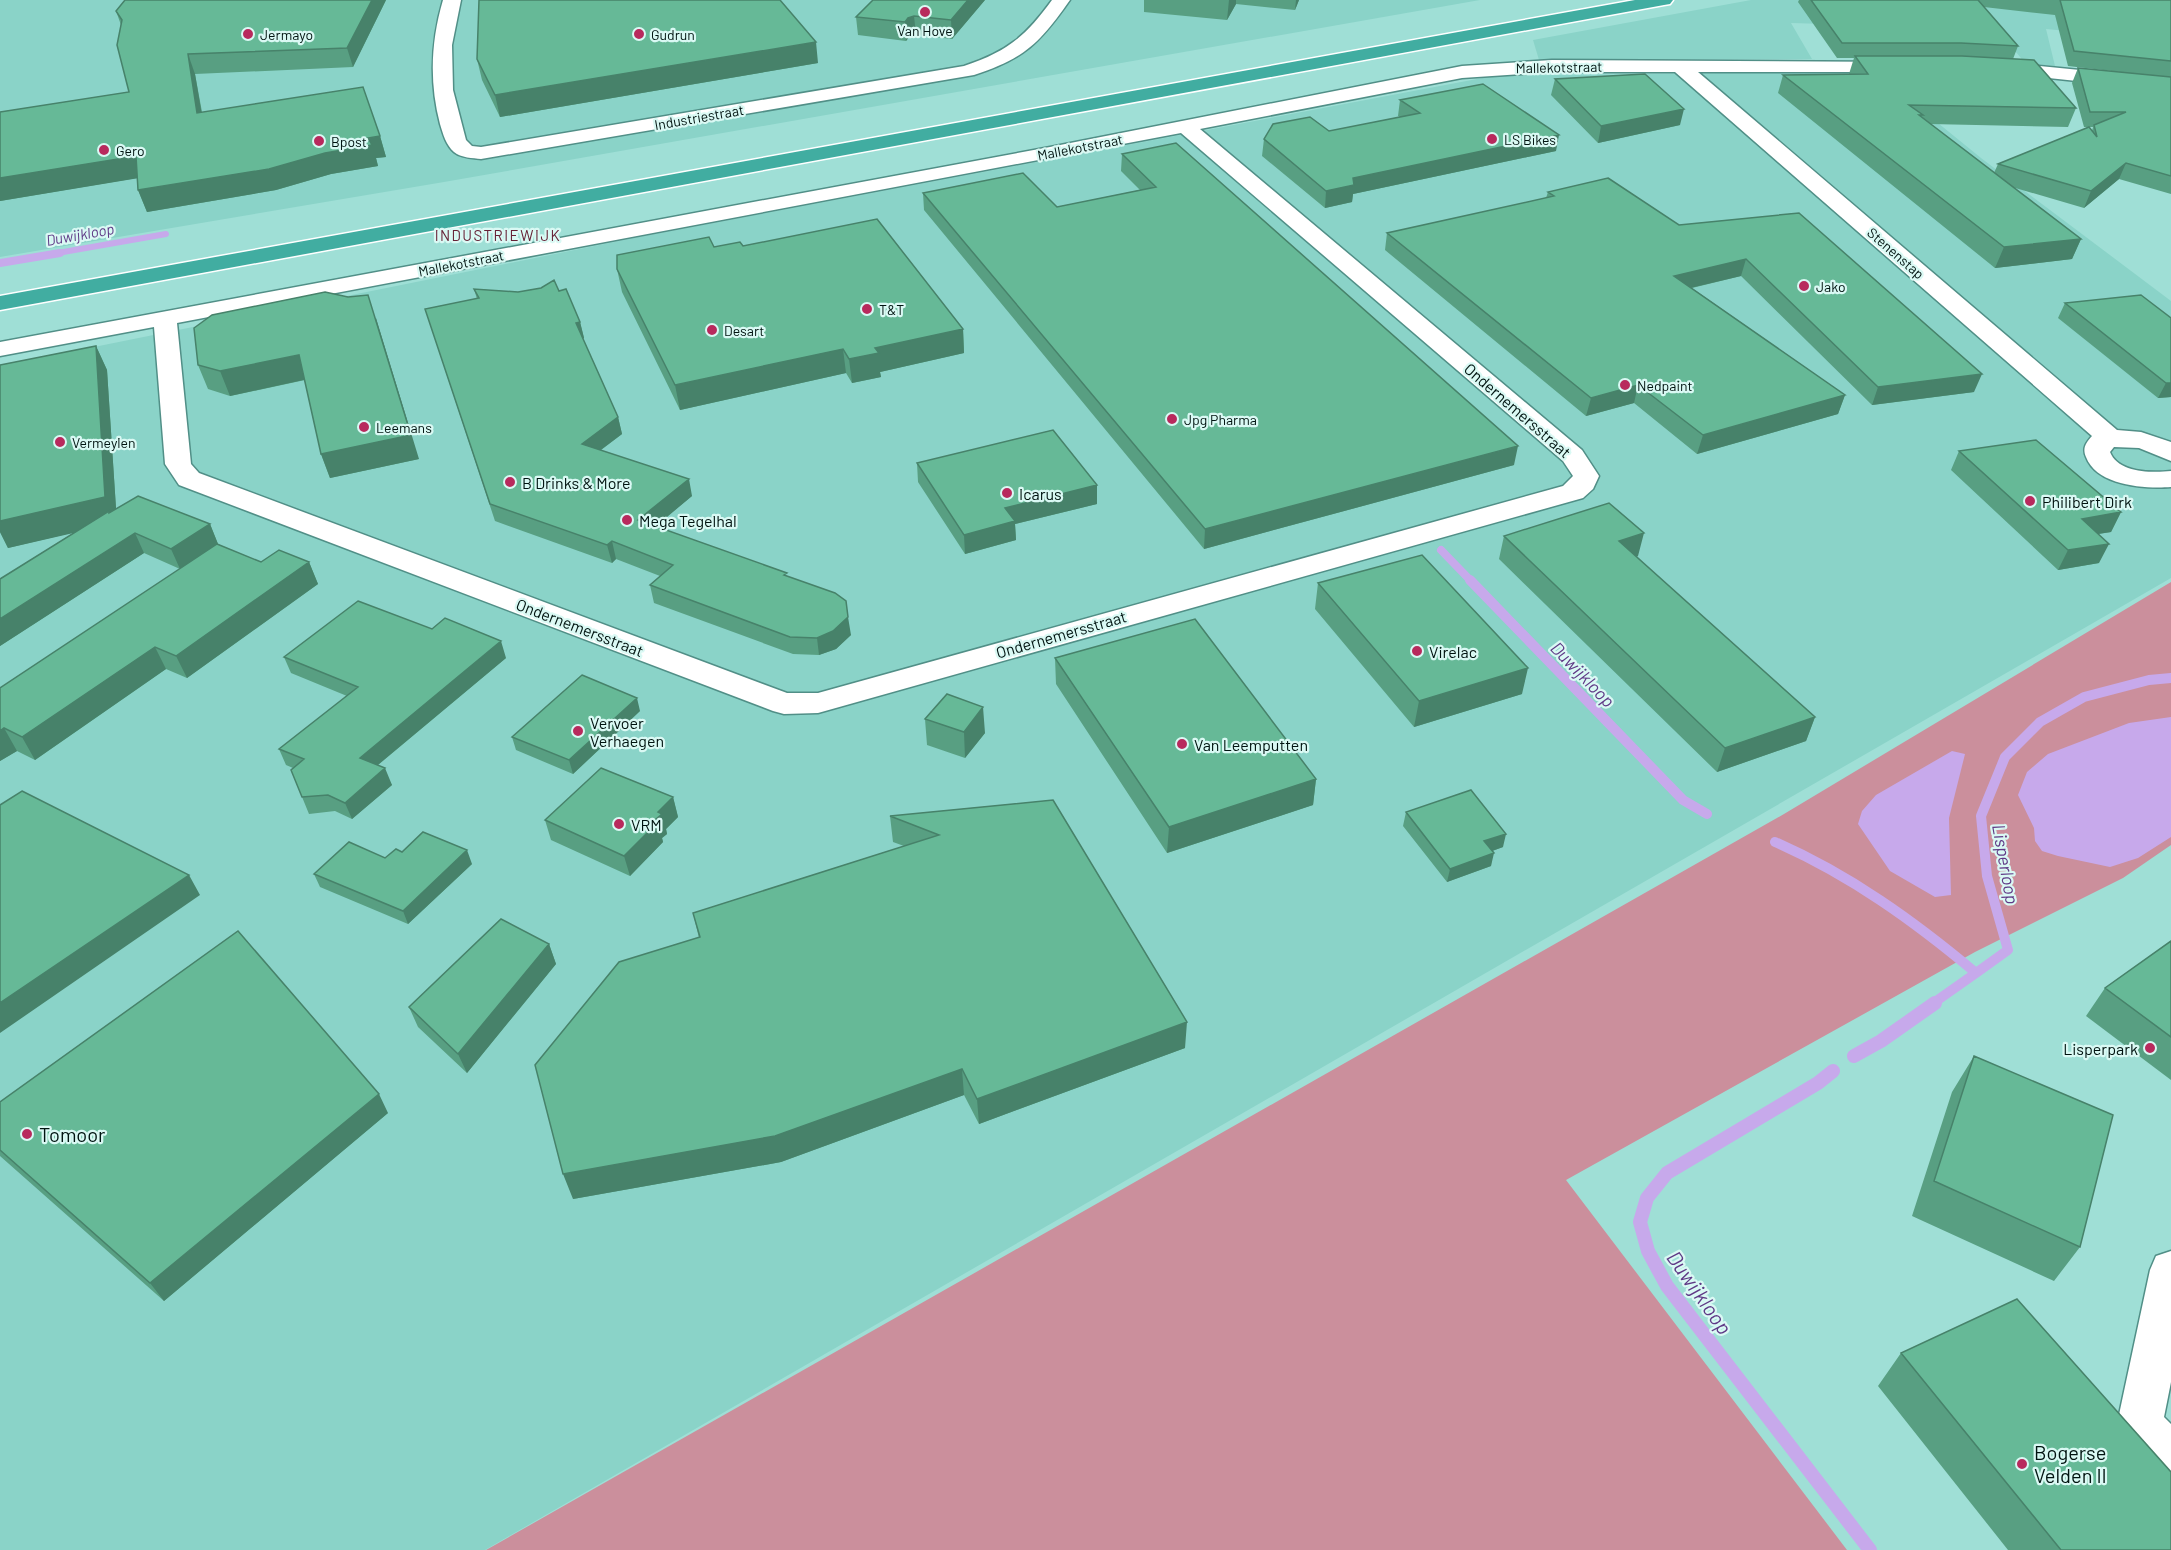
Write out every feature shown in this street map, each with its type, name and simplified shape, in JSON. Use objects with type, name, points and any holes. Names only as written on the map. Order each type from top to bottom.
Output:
[{"type":"highway","points":[[807,136],[1571,0]]},
{"type":"highway","points":[[0,303],[1664,0]]},
{"type":"street","name":"Industriestraat","points":[[452,0],[440,53],[443,98],[454,137],[463,149],[482,153],[967,71],[994,63],[1021,50],[1060,0]]},
{"type":"street","name":"Mallekotstraat","points":[[0,349],[1027,157],[1462,72],[1552,66],[1920,66]]},
{"type":"street","name":"Stenenstap","points":[[1681,66],[2111,439]]},
{"type":"street","points":[[1978,67],[2171,85]]},
{"type":"street","name":"Ondernemersstraat","points":[[165,318],[178,464],[189,479],[784,704],[818,703],[1573,492],[1583,483],[1586,476],[1573,456],[1184,126]]},
{"type":"street","points":[[2171,453],[2146,441],[2131,438],[2111,439],[2098,446],[2097,452],[2100,460],[2108,467],[2133,478],[2150,481],[2171,479]]},
{"type":"street","points":[[2171,1270],[2140,1424],[2171,1457]]},
{"type":"shaded area","points":[[0,0],[1480,0],[444,182],[0,257]]},
{"type":"shaded area","points":[[1751,0],[2171,0],[2171,41],[2046,29],[2055,66],[2025,63],[1997,29],[1791,23],[1812,59],[1539,60],[1533,40]]},
{"type":"shaded area","points":[[1874,71],[1981,158],[2171,301],[2171,578],[485,1550],[0,1550],[0,366],[639,237],[1493,76]]},
{"type":"shaded area","points":[[2171,582],[2171,845],[2123,878],[1975,952],[1566,1180],[1847,1550],[486,1550],[1784,814]]},
{"type":"shaded area","points":[[2171,717],[2171,837],[2138,858],[2110,867],[2042,851],[2035,841],[2034,828],[2018,795],[2027,772],[2048,754],[2129,723]]},
{"type":"shaded area","points":[[1952,751],[1965,754],[1949,818],[1951,895],[1935,897],[1890,871],[1858,824],[1862,811],[1876,795]]},
{"type":"building","points":[[125,0],[372,0],[347,48],[188,54],[197,113],[363,87],[380,136],[368,138],[372,145],[325,153],[269,169],[138,190],[136,156],[0,178],[0,112],[129,92],[117,45],[122,20],[116,11]]},
{"type":"building","name":"Gudrun","points":[[479,0],[780,0],[816,42],[495,95],[477,59]]},
{"type":"building","points":[[873,0],[968,0],[951,20],[914,16],[905,22],[856,17]]},
{"type":"building","points":[[1811,0],[1978,0],[2018,46],[1961,43],[1842,43]]},
{"type":"building","points":[[2060,0],[2171,0],[2171,61],[2074,51]]},
{"type":"building","points":[[1855,56],[1962,56],[2034,60],[2076,108],[1909,105],[2081,239],[2004,247],[1783,75],[1868,74]]},
{"type":"building","points":[[2078,68],[2171,77],[2171,176],[2126,163],[2091,191],[1998,164],[2089,127],[2097,137],[2094,125],[2126,112],[2090,112]]},
{"type":"building","points":[[1645,74],[1684,109],[1601,126],[1555,79]]},
{"type":"building","points":[[1483,84],[1559,135],[1353,178],[1354,185],[1326,191],[1264,139],[1273,124],[1310,117],[1329,131],[1420,113],[1400,100]]},
{"type":"building","points":[[1176,143],[1518,446],[1205,529],[923,193],[1023,173],[1057,207],[1156,187],[1122,154]]},
{"type":"building","points":[[1608,178],[1679,225],[1799,213],[1982,374],[1878,387],[1746,259],[1674,276],[1845,395],[1703,435],[1638,385],[1591,398],[1387,233],[1554,196],[1548,192]]},
{"type":"building","points":[[877,219],[963,329],[875,348],[879,353],[849,359],[843,349],[675,385],[617,269],[617,255],[709,237],[714,247],[740,242],[743,246]]},
{"type":"building","points":[[554,280],[559,291],[566,289],[580,322],[576,323],[618,417],[582,444],[689,479],[638,520],[787,573],[784,575],[835,593],[846,601],[848,617],[833,631],[817,638],[790,637],[650,585],[673,565],[612,541],[607,545],[490,504],[425,309],[479,298],[474,289],[518,292],[541,288]]},
{"type":"building","name":"Leemans","points":[[325,292],[348,297],[368,295],[411,435],[321,454],[299,355],[220,371],[198,365],[194,328],[212,315]]},
{"type":"building","points":[[2141,295],[2171,318],[2171,383],[2166,383],[2065,303]]},
{"type":"building","name":"Vermeylen","points":[[96,346],[105,497],[0,521],[0,365]]},
{"type":"building","name":"Icarus","points":[[1053,430],[1097,485],[1005,508],[1015,521],[964,535],[917,463]]},
{"type":"building","points":[[2036,440],[2121,512],[2082,519],[2109,544],[2068,550],[1959,451]]},
{"type":"building","points":[[138,496],[210,524],[171,549],[135,533],[0,619],[0,579],[109,511],[109,513]]},
{"type":"building","points":[[1609,503],[1644,533],[1619,541],[1815,717],[1725,748],[1504,536]]},
{"type":"building","points":[[217,544],[261,562],[279,550],[309,562],[176,656],[155,647],[22,737],[4,728],[0,731],[0,688]]},
{"type":"building","name":"Virelac","points":[[1422,555],[1528,668],[1419,701],[1318,583]]},
{"type":"building","points":[[358,601],[432,629],[445,618],[501,641],[360,758],[385,768],[345,803],[328,795],[302,797],[291,770],[304,759],[279,749],[358,687],[284,657]]},
{"type":"building","name":"Van Leemputten","points":[[1195,619],[1316,779],[1169,827],[1055,658]]},
{"type":"building","name":"Vervoer Verhaegen","points":[[582,675],[637,698],[569,760],[512,737]]},
{"type":"building","points":[[947,694],[983,707],[964,732],[925,719]]},
{"type":"building","points":[[601,768],[673,797],[658,812],[662,814],[655,820],[658,822],[624,856],[545,820]]},
{"type":"building","points":[[1471,790],[1506,834],[1484,841],[1494,853],[1450,869],[1406,812]]},
{"type":"building","points":[[22,791],[189,875],[0,1003],[0,805]]},
{"type":"building","points":[[1053,800],[1187,1022],[977,1099],[962,1069],[775,1136],[563,1174],[535,1065],[619,962],[700,937],[693,913],[939,835],[890,816]]},
{"type":"building","points":[[423,832],[467,850],[403,911],[314,874],[349,842],[385,858],[396,849],[402,852]]},
{"type":"building","points":[[501,919],[549,944],[458,1054],[409,1007]]},
{"type":"building","points":[[238,931],[379,1094],[150,1283],[0,1150],[0,1102]]},
{"type":"building","points":[[2171,941],[2171,1037],[2105,988]]},
{"type":"building","points":[[1974,1056],[2113,1115],[2080,1247],[1934,1181]]},
{"type":"building","name":"Bogerse Velden II","points":[[2017,1299],[2171,1472],[2171,1550],[2061,1550],[1901,1353]]},
{"type":"waterway","name":"Duwijkloop","points":[[52,254],[166,234]]},
{"type":"waterway","name":"Duwijkloop","points":[[0,263],[60,253]]},
{"type":"waterway","name":"Duwijkloop","points":[[1441,550],[1471,581]]},
{"type":"waterway","name":"Duwijkloop","points":[[1470,580],[1683,800],[1707,814]]},
{"type":"waterway","name":"Lisperloop","points":[[1976,973],[2008,950],[1987,876],[1981,816],[2005,757],[2040,722],[2084,697],[2149,680],[2171,678]]},
{"type":"waterway","name":"Duwijkloop","points":[[1775,842],[1829,869],[1880,900],[1976,973]]},
{"type":"waterway","name":"Duwijkloop","points":[[1932,1004],[1976,973]]},
{"type":"waterway","name":"Duwijkloop","points":[[1854,1056],[1881,1041],[1935,1003]]},
{"type":"waterway","name":"Duwijkloop","points":[[1833,1071],[1818,1083],[1667,1173],[1647,1198],[1640,1222],[1648,1251],[1667,1286],[1870,1550]]},
{"type":"place","name":"Van Hove","points":[[925,12]]},
{"type":"place","name":"Jermayo","points":[[248,34]]},
{"type":"place","name":"Gudrun","points":[[639,34]]},
{"type":"place","name":"LS Bikes","points":[[1492,139]]},
{"type":"place","name":"Bpost","points":[[319,141]]},
{"type":"place","name":"Gero","points":[[104,150]]},
{"type":"place","name":"Jako","points":[[1804,286]]},
{"type":"place","name":"T&T","points":[[867,309]]},
{"type":"place","name":"Desart","points":[[712,330]]},
{"type":"place","name":"Nedpaint","points":[[1625,385]]},
{"type":"place","name":"Jpg Pharma","points":[[1172,419]]},
{"type":"place","name":"Leemans","points":[[364,427]]},
{"type":"place","name":"Vermeylen","points":[[60,442]]},
{"type":"place","name":"B Drinks & More","points":[[510,482]]},
{"type":"place","name":"Icarus","points":[[1007,493]]},
{"type":"place","name":"Philibert Dirk","points":[[2030,501]]},
{"type":"place","name":"Mega Tegelhal","points":[[627,520]]},
{"type":"place","name":"Virelac","points":[[1417,651]]},
{"type":"place","name":"Vervoer Verhaegen","points":[[578,731]]},
{"type":"place","name":"Van Leemputten","points":[[1182,744]]},
{"type":"place","name":"VRM","points":[[619,824]]},
{"type":"place","name":"Lisperpark","points":[[2150,1048]]},
{"type":"place","name":"Tomoor","points":[[27,1134]]},
{"type":"place","name":"Bogerse Velden II","points":[[2022,1464]]},
{"type":"district","name":"INDUSTRIEWIJK","points":[[498,235]]}]
